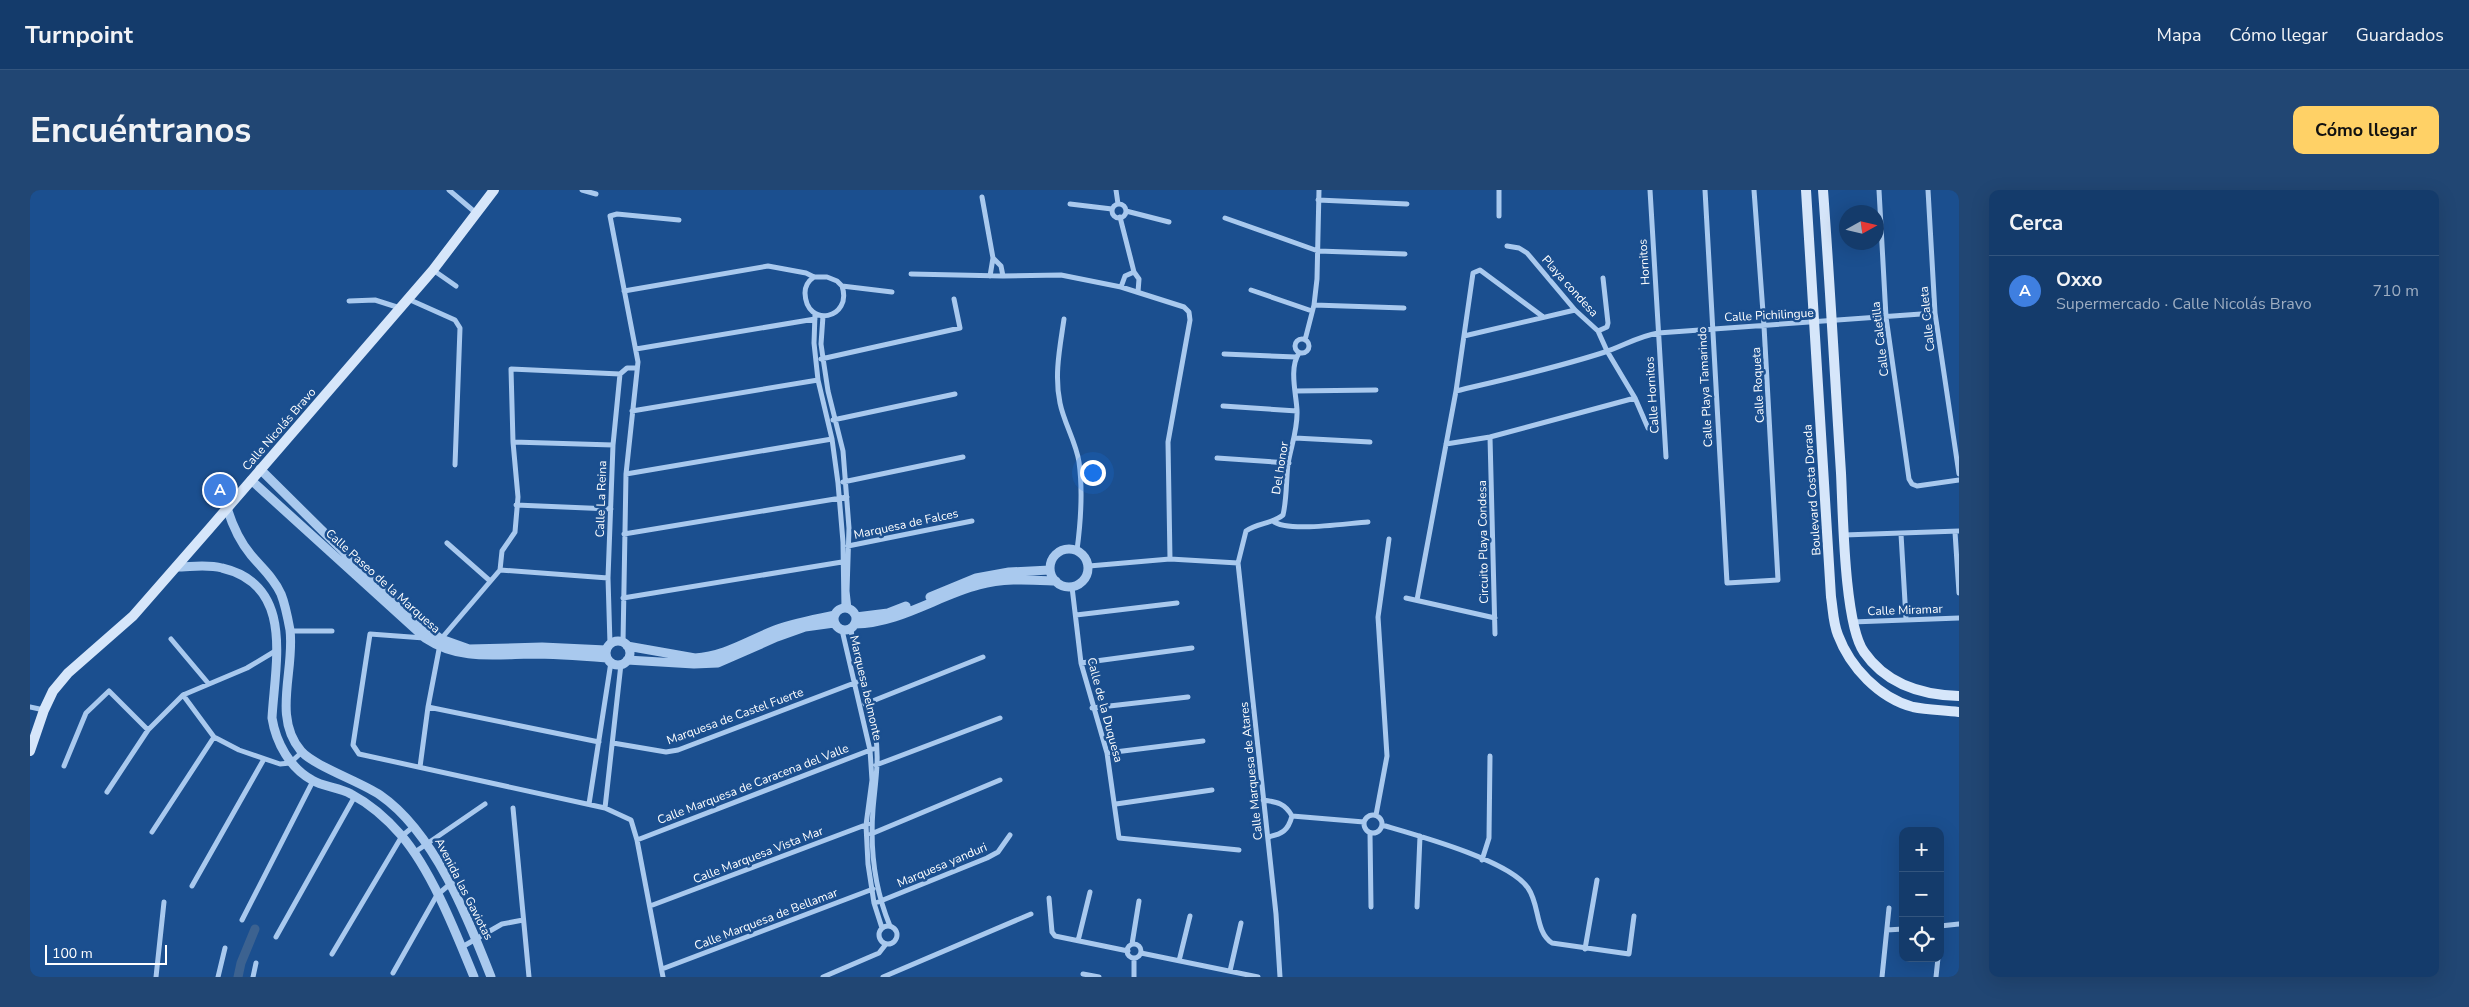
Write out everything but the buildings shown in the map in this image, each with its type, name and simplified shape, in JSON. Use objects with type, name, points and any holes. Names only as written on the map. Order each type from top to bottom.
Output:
[{"type":"main road","name":"Calle Nicolás Bravo","points":[[30,751],[44,710],[54,691],[68,673],[133,616],[433,270],[494,190]]},
{"type":"main road","name":"Boulevard Costa Dorada","points":[[1806,190],[1831,597],[1837,633],[1845,650],[1863,675],[1889,697],[1914,707],[1959,712]]},
{"type":"main road","points":[[1823,190],[1844,535],[1852,622],[1863,651],[1887,676],[1908,688],[1943,696],[1959,696]]},
{"type":"street","points":[[449,190],[476,213]]},
{"type":"street","points":[[582,190],[596,194]]},
{"type":"street","points":[[1116,190],[1118,204]]},
{"type":"street","points":[[1252,290],[1312,311],[1318,251],[1319,190]]},
{"type":"street","points":[[1498,216],[1500,190]]},
{"type":"street","name":"Hornitos","points":[[1650,190],[1658,332]]},
{"type":"street","name":"Calle Playa Tamarindo","points":[[1705,190],[1727,583]]},
{"type":"street","name":"Calle Roqueta","points":[[1727,583],[1778,580],[1764,326],[1754,190]]},
{"type":"street","name":"Calle Caletilla","points":[[1878,190],[1886,317],[1912,484],[1917,486],[1959,480]]},
{"type":"street","name":"Calle Caleta","points":[[1928,190],[1935,313],[1959,474]]},
{"type":"street","points":[[982,197],[993,258],[990,276]]},
{"type":"street","points":[[1318,200],[1407,204]]},
{"type":"street","points":[[1070,204],[1112,210]]},
{"type":"street","points":[[1112,210],[1118,204]]},
{"type":"street","points":[[1118,204],[1122,205],[1126,211],[1170,222]]},
{"type":"street","points":[[1112,210],[1113,214],[1120,217]]},
{"type":"street","points":[[1120,217],[1126,211]]},
{"type":"street","name":"Calle La Reina","points":[[625,644],[623,598],[626,474],[637,368],[636,348],[610,216],[617,214],[679,220]]},
{"type":"street","points":[[1120,217],[1134,272],[1139,279],[1138,292]]},
{"type":"street","points":[[1225,218],[1318,251],[1405,254]]},
{"type":"street","name":"Playa condesa","points":[[1507,246],[1519,248],[1526,253],[1576,310],[1598,331],[1607,351]]},
{"type":"street","points":[[993,258],[1001,266],[1003,276]]},
{"type":"street","points":[[624,291],[768,266],[806,273],[814,277],[827,278],[837,281],[842,286],[844,300],[841,308],[831,315],[636,348]]},
{"type":"street","points":[[433,270],[456,286]]},
{"type":"street","points":[[1417,600],[1456,391],[1473,273],[1476,270],[1480,270],[1542,316]]},
{"type":"street","points":[[1121,287],[1125,276],[1134,272]]},
{"type":"street","points":[[910,274],[990,276],[1061,274],[1138,292],[1184,307],[1189,312],[1190,320],[1168,442],[1170,559]]},
{"type":"street","points":[[814,277],[806,287],[806,296],[808,308],[815,317],[814,343],[818,380],[832,439],[846,546],[842,562],[847,609],[851,625]]},
{"type":"street","points":[[1598,331],[1607,327],[1608,323],[1603,278]]},
{"type":"street","points":[[842,286],[892,292]]},
{"type":"street","points":[[408,299],[455,320],[460,328],[455,465]]},
{"type":"street","points":[[816,360],[960,328],[954,299]]},
{"type":"street","points":[[349,301],[375,300],[400,308]]},
{"type":"street","points":[[1314,305],[1404,308]]},
{"type":"street","points":[[1464,336],[1542,316],[1576,310]]},
{"type":"street","name":"Del honor","points":[[1273,521],[1283,514],[1288,463],[1295,438],[1297,411],[1295,391],[1298,355],[1307,351],[1308,342],[1304,340],[1312,311]]},
{"type":"street","name":"Calle Pichilingue","points":[[1456,391],[1607,351],[1641,336],[1658,332],[1815,323],[1935,313]]},
{"type":"street","points":[[823,316],[821,344],[835,420],[843,451],[847,497],[847,609]]},
{"type":"street","points":[[1064,319],[1058,363],[1058,384],[1060,404],[1079,460],[1082,508],[1077,550]]},
{"type":"street","name":"Calle Hornitos","points":[[1658,332],[1666,457]]},
{"type":"street","points":[[1607,351],[1635,398],[1648,428]]},
{"type":"street","points":[[1224,354],[1298,355]]},
{"type":"street","points":[[420,767],[428,707],[440,643],[500,570],[502,551],[515,532],[516,505],[511,369],[620,374],[627,368],[637,368]]},
{"type":"street","name":"Calle La Reina","points":[[589,804],[599,742],[609,654],[608,578],[613,445],[620,374]]},
{"type":"street","points":[[632,411],[818,380]]},
{"type":"street","points":[[1295,391],[1376,390]]},
{"type":"street","points":[[828,421],[955,394]]},
{"type":"street","points":[[1446,444],[1490,437],[1635,398]]},
{"type":"street","points":[[1223,406],[1297,411]]},
{"type":"street","name":"Circuito Playa Condesa","points":[[1406,598],[1495,618],[1490,437]]},
{"type":"street","points":[[1295,438],[1370,442]]},
{"type":"street","points":[[626,474],[832,439]]},
{"type":"street","points":[[513,442],[613,445]]},
{"type":"street","points":[[838,483],[963,457]]},
{"type":"street","points":[[1217,458],[1288,463]]},
{"type":"street","name":"Calle Paseo de la Marquesa","points":[[260,469],[425,638],[469,649],[542,647],[609,654]]},
{"type":"street","name":"Calle Paseo de la Marquesa","points":[[251,480],[342,555]]},
{"type":"street","points":[[624,534],[847,497]]},
{"type":"street","points":[[516,505],[611,509]]},
{"type":"street","name":"Avenida las Gaviotas","points":[[227,508],[231,521],[250,554],[264,568],[281,594],[290,631],[290,663],[285,716],[288,728],[302,752],[328,768],[353,779],[396,807],[428,843],[475,938],[491,977]]},
{"type":"street","name":"Marquesa de Falces","points":[[846,546],[972,521]]},
{"type":"street","points":[[1089,566],[1170,559],[1238,563],[1246,531],[1251,527],[1273,521],[1277,525],[1292,526],[1368,522]]},
{"type":"street","points":[[1844,535],[1957,531],[1959,593]]},
{"type":"street","points":[[1901,534],[1906,619]]},
{"type":"street","points":[[1376,815],[1387,756],[1378,617],[1389,539]]},
{"type":"street","points":[[448,543],[490,580]]},
{"type":"street","points":[[1068,548],[1083,554],[1089,566],[1084,580],[1072,587],[1060,585],[1050,570],[1052,560],[1058,552],[1068,548]]},
{"type":"street","points":[[623,598],[842,562]]},
{"type":"street","name":"Calle Marquesa de Atares","points":[[1238,563],[1268,837],[1280,977]]},
{"type":"street","points":[[176,567],[220,567],[238,574],[262,589],[272,610],[278,650],[272,718],[274,729],[290,763],[316,782],[352,794],[374,808],[402,836],[415,852],[437,895],[474,977]]},
{"type":"street","name":"Calle Paseo de la Marquesa","points":[[356,569],[419,622],[440,643]]},
{"type":"street","points":[[500,570],[608,578]]},
{"type":"street","points":[[851,625],[888,613],[976,578],[1009,572],[1050,570]]},
{"type":"street","points":[[847,609],[835,619],[805,627],[718,662],[694,664],[624,662],[609,654],[614,642],[695,658],[712,657],[775,630],[835,619],[851,625],[890,619],[979,585],[1014,580],[1056,581]]},
{"type":"street","name":"Calle de la Duquesa","points":[[1072,587],[1080,663],[1107,753],[1116,804],[1119,838],[1238,850]]},
{"type":"street","points":[[1076,615],[1177,603]]},
{"type":"street","points":[[1495,618],[1495,634]]},
{"type":"street","name":"Calle Miramar","points":[[1852,622],[1959,618]]},
{"type":"street","name":"Marquesa belmonte","points":[[851,625],[868,703],[873,749],[866,836],[874,903],[882,928]]},
{"type":"street","name":"Marquesa belmonte","points":[[851,625],[854,683],[878,765],[873,833],[880,901],[890,926]]},
{"type":"street","points":[[290,631],[332,631]]},
{"type":"street","points":[[425,638],[422,640],[370,634],[353,745],[355,750],[359,754],[605,808],[631,820],[637,840],[663,977]]},
{"type":"street","points":[[171,639],[208,683]]},
{"type":"street","points":[[605,808],[624,662],[629,650],[625,644]]},
{"type":"street","points":[[1080,663],[1192,648]]},
{"type":"street","points":[[107,792],[148,730],[183,695],[247,668],[278,650]]},
{"type":"street","points":[[862,706],[983,657]]},
{"type":"street","name":"Marquesa de Castel Fuerte","points":[[613,743],[666,752],[678,750],[862,681]]},
{"type":"street","points":[[64,766],[86,713],[109,691],[148,730]]},
{"type":"street","points":[[183,695],[214,737],[280,764],[290,763],[302,752]]},
{"type":"street","points":[[1092,708],[1188,696]]},
{"type":"street","points":[[30,707],[44,710]]},
{"type":"street","points":[[428,707],[599,742]]},
{"type":"street","points":[[871,766],[878,765],[1000,718]]},
{"type":"street","points":[[152,832],[214,737]]},
{"type":"street","points":[[1107,753],[1203,741]]},
{"type":"street","name":"Calle Marquesa de Caracena del Valle","points":[[637,840],[873,749]]},
{"type":"street","points":[[1482,860],[1489,838],[1490,756]]},
{"type":"street","points":[[192,886],[264,759]]},
{"type":"street","points":[[866,836],[1000,780]]},
{"type":"street","points":[[242,920],[316,782]]},
{"type":"street","points":[[1116,804],[1212,790]]},
{"type":"street","points":[[276,937],[352,794]]},
{"type":"street","points":[[1263,800],[1287,807],[1292,816],[1289,826],[1283,834],[1268,837]]},
{"type":"street","points":[[415,852],[485,804]]},
{"type":"street","points":[[513,808],[529,977]]},
{"type":"street","points":[[1370,833],[1365,829],[1364,822],[1368,816],[1376,815]]},
{"type":"street","points":[[1370,833],[1380,830],[1382,825],[1379,817],[1376,815]]},
{"type":"street","points":[[1292,816],[1364,822]]},
{"type":"street","name":"Calle Marquesa Vista Mar","points":[[650,906],[873,823]]},
{"type":"street","points":[[1382,825],[1420,836],[1507,869],[1528,887],[1536,903],[1543,935],[1546,940],[1552,943],[1629,954],[1634,916]]},
{"type":"street","points":[[332,954],[402,836],[414,826]]},
{"type":"street","points":[[1370,833],[1371,907]]},
{"type":"street","name":"Marquesa yanduri","points":[[874,903],[988,858],[998,852],[1010,835]]},
{"type":"street","points":[[1417,907],[1420,836]]},
{"type":"street","points":[[1585,949],[1597,880]]},
{"type":"street","points":[[393,973],[437,895],[449,885]]},
{"type":"street","name":"Calle Marquesa de Bellamar","points":[[662,969],[878,887]]},
{"type":"street","points":[[1078,941],[1090,892]]},
{"type":"street","points":[[1049,898],[1053,935],[1128,950]]},
{"type":"street","points":[[1134,958],[1129,956],[1128,950],[1132,944],[1140,901]]},
{"type":"street","points":[[156,977],[164,902]]},
{"type":"street","points":[[1882,977],[1890,908]]},
{"type":"street","points":[[883,977],[1032,914]]},
{"type":"street","points":[[1179,962],[1190,916]]},
{"type":"street","points":[[462,947],[502,924],[523,920]]},
{"type":"street","points":[[1230,971],[1241,923]]},
{"type":"street","points":[[1944,926],[1959,924]]},
{"type":"street","points":[[823,977],[878,953],[886,944],[895,942],[898,936],[895,928],[890,926],[882,928],[879,936],[886,944]]},
{"type":"street","points":[[1887,930],[1899,929]]},
{"type":"street","points":[[1132,944],[1139,946],[1141,953]]},
{"type":"street","points":[[218,977],[225,948]]},
{"type":"street","points":[[1134,958],[1141,953],[1258,977]]},
{"type":"street","points":[[1134,958],[1134,977]]},
{"type":"street","points":[[1936,977],[1938,962]]},
{"type":"street","points":[[253,977],[256,963]]},
{"type":"street","points":[[1083,974],[1099,977]]},
{"type":"waterway","points":[[238,977],[241,963],[255,929]]},
{"type":"place","name":"Oxxo","points":[[220,490]]}]
